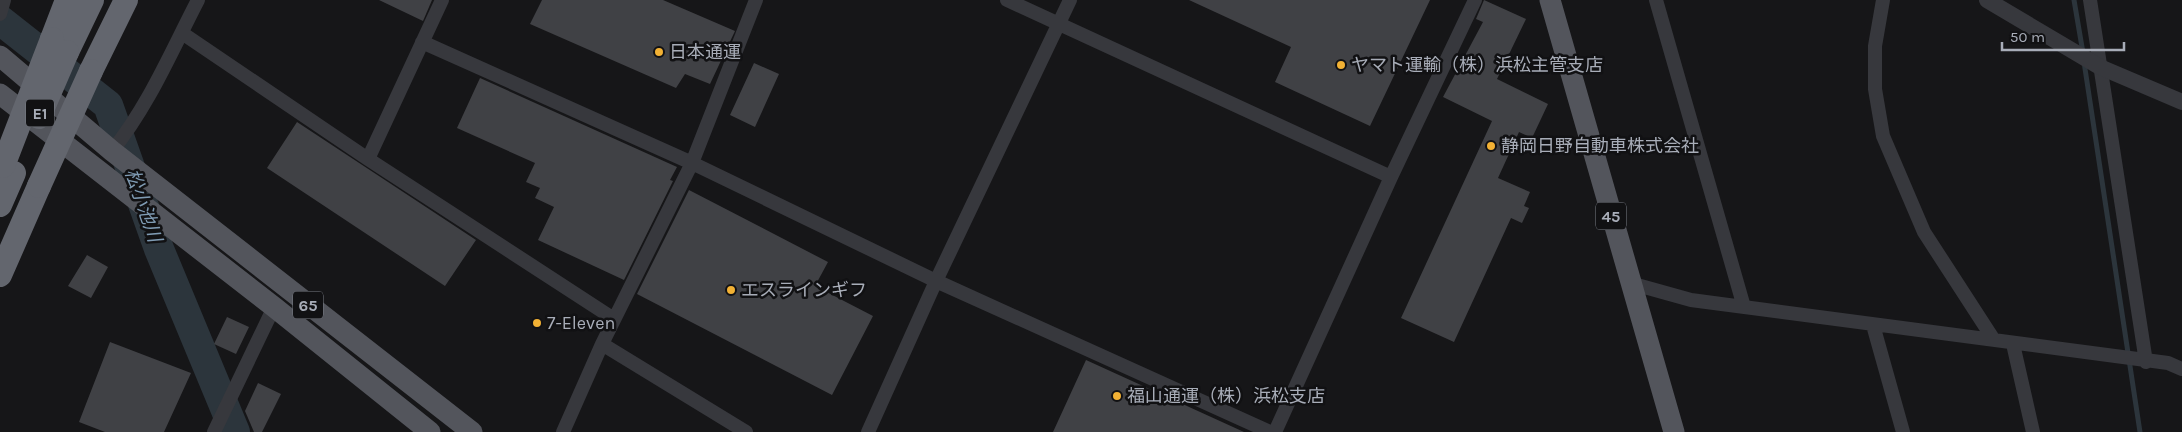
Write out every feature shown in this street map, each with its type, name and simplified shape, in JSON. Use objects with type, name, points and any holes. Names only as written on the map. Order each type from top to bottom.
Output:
[{"type":"highway","points":[[59,45],[67,0]]},
{"type":"highway","name":"E1","points":[[0,205],[6,171],[59,45],[92,0]]},
{"type":"highway","name":"E1","points":[[0,275],[91,71],[126,0]]},
{"type":"main road","name":"45","points":[[1550,0],[1674,432]]},
{"type":"main road","name":"65","points":[[0,56],[106,146],[472,432]]},
{"type":"main road","name":"65","points":[[0,94],[274,307],[430,432]]},
{"type":"street","points":[[0,12],[4,0]]},
{"type":"street","points":[[106,146],[131,128],[198,0]]},
{"type":"street","points":[[368,159],[442,0]]},
{"type":"street","points":[[563,432],[602,344],[692,162],[756,0]]},
{"type":"street","points":[[1008,0],[1391,177]]},
{"type":"street","points":[[868,432],[936,281],[1070,0]]},
{"type":"street","points":[[1275,432],[1391,177],[1475,0]]},
{"type":"street","points":[[1656,0],[1744,306]]},
{"type":"street","points":[[1883,0],[1875,46],[1875,89],[1883,136],[1924,232],[1994,340]]},
{"type":"street","points":[[1987,0],[2097,65],[2182,102]]},
{"type":"street","points":[[2090,0],[2097,65],[2143,361]]},
{"type":"street","points":[[182,33],[368,159],[614,319]]},
{"type":"street","points":[[422,42],[692,162],[936,281],[1270,432]]},
{"type":"street","points":[[1630,283],[1691,300],[2168,364],[2182,368]]},
{"type":"street","points":[[217,426],[274,307]]},
{"type":"street","points":[[1872,325],[1903,432]]},
{"type":"street","points":[[602,344],[746,432]]},
{"type":"street","points":[[2013,344],[2033,432]]},
{"type":"building","points":[[379,0],[432,0],[423,21]]},
{"type":"building","name":"日本通運","points":[[542,0],[663,0],[735,31],[710,84],[685,74],[676,88],[530,24]]},
{"type":"building","name":"ヤマト運輸（株）浜松主管支店","points":[[1189,0],[1430,0],[1370,126],[1275,82],[1291,47]]},
{"type":"building","points":[[1484,0],[1526,19],[1497,79],[1548,104],[1532,138],[1519,132],[1498,178],[1530,192],[1524,206],[1529,208],[1522,223],[1511,218],[1454,342],[1401,318],[1492,121],[1443,97],[1483,22],[1476,19]]},
{"type":"building","points":[[754,63],[779,74],[755,127],[730,115]]},
{"type":"building","points":[[480,78],[677,167],[670,180],[673,181],[624,280],[538,240],[554,207],[535,198],[540,188],[526,182],[535,163],[457,128]]},
{"type":"building","points":[[297,122],[476,240],[445,286],[267,168]]},
{"type":"building","name":"エスラインギフ","points":[[689,190],[828,262],[815,286],[873,316],[832,395],[637,294]]},
{"type":"building","points":[[87,255],[108,267],[91,298],[68,286]]},
{"type":"building","points":[[227,317],[249,327],[236,354],[214,344]]},
{"type":"building","points":[[110,342],[191,373],[164,432],[105,432],[79,422]]},
{"type":"building","name":"福山通運（株）浜松支店","points":[[1086,360],[1244,432],[1053,432]]},
{"type":"building","points":[[258,383],[281,394],[262,432],[254,432],[245,411]]},
{"type":"waterway","points":[[2074,0],[2083,53]]},
{"type":"waterway","name":"松小池川","points":[[0,20],[108,105],[159,249],[235,432]]},
{"type":"waterway","points":[[2084,62],[2140,432]]},
{"type":"place","name":"日本通運","points":[[659,52]]},
{"type":"place","name":"ヤマト運輸（株）浜松主管支店","points":[[1341,65]]},
{"type":"place","name":"静岡日野自動車株式会社","points":[[1491,146]]},
{"type":"place","name":"エスラインギフ","points":[[731,290]]},
{"type":"place","name":"7-Eleven","points":[[537,323]]},
{"type":"place","name":"福山通運（株）浜松支店","points":[[1117,396]]}]
